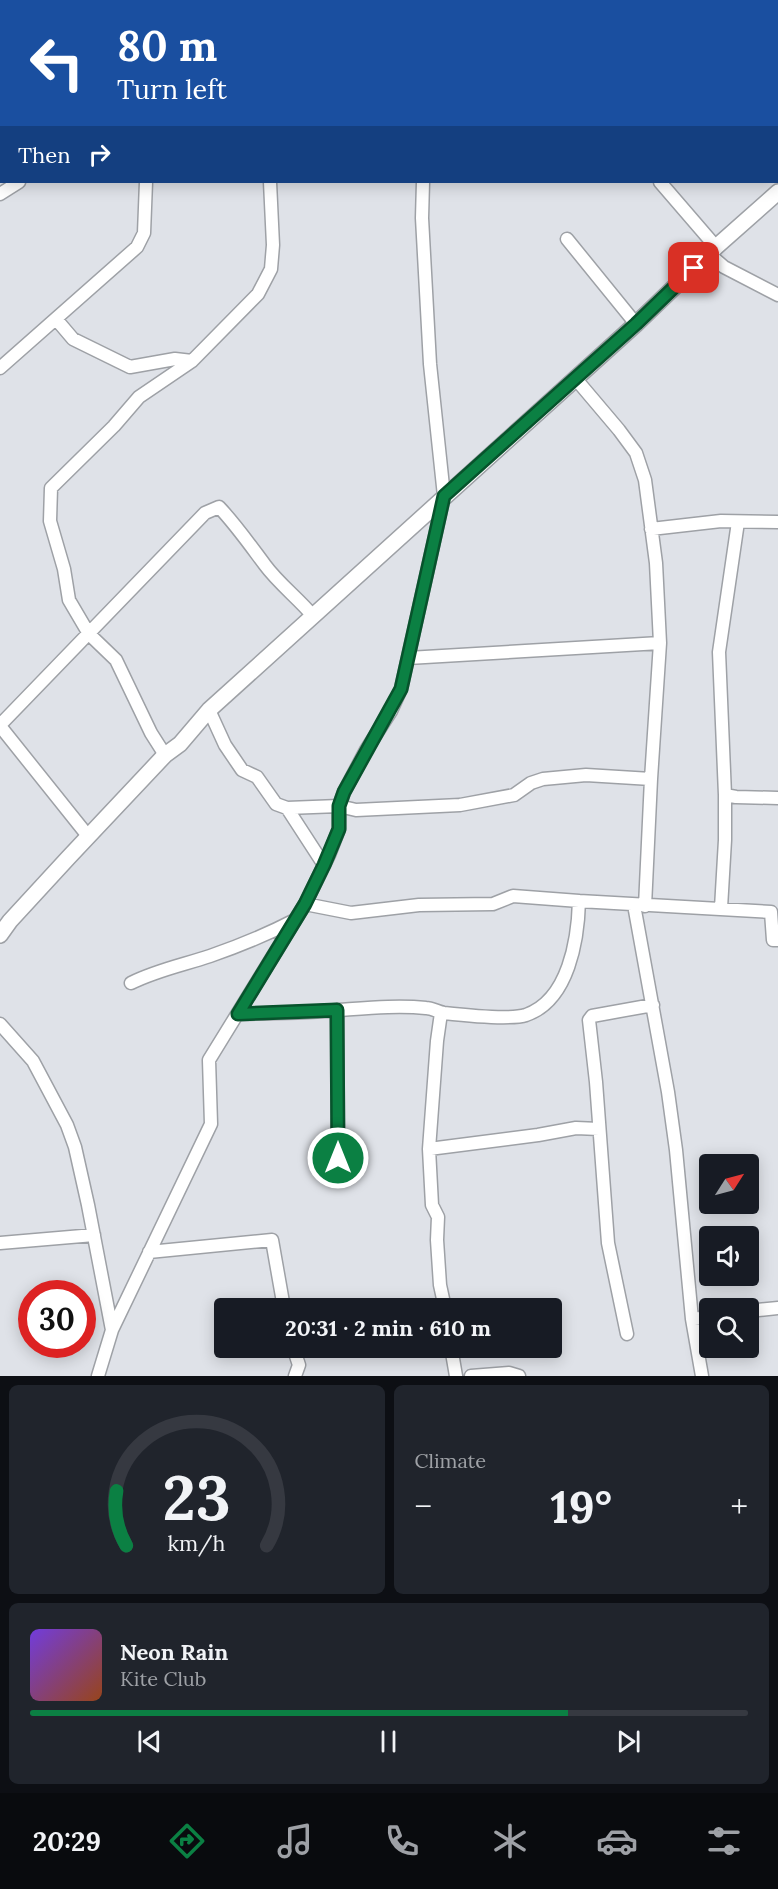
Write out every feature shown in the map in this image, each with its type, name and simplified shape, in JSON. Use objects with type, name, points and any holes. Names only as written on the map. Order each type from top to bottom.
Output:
[{"type":"street","points":[[0,194],[17,183]]},
{"type":"street","points":[[0,368],[137,247],[144,234],[146,183]]},
{"type":"street","points":[[165,755],[142,715],[116,660],[89,634],[69,600],[64,569],[50,521],[51,488],[114,426],[139,397],[192,361],[258,294],[270,269],[273,245],[270,183]]},
{"type":"street","points":[[98,1376],[104,1370],[112,1330],[211,1124],[209,1060],[305,904],[339,829],[339,806],[352,776],[401,689],[444,496],[430,364],[422,218],[423,183]]},
{"type":"street","points":[[661,183],[724,267],[778,295]]},
{"type":"street","points":[[0,935],[10,921],[88,836],[165,755],[180,744],[209,710],[636,324],[778,192]]},
{"type":"street","points":[[567,239],[636,324]]},
{"type":"street","points":[[56,319],[73,339],[130,367],[175,359],[192,361]]},
{"type":"street","points":[[576,378],[636,453],[645,480],[656,563],[660,643],[651,779],[639,905],[676,1150],[692,1319],[702,1376]]},
{"type":"street","points":[[88,836],[0,726],[205,513],[219,507],[249,540],[278,580],[313,616]]},
{"type":"street","points":[[651,529],[721,521],[778,522]]},
{"type":"street","points":[[721,908],[725,795],[719,652],[738,522]]},
{"type":"street","points":[[408,658],[660,643]]},
{"type":"street","points":[[209,710],[225,745],[242,770],[257,777],[276,804],[287,808],[339,806],[356,810],[460,805],[514,795],[531,783],[543,779],[586,775],[651,779]]},
{"type":"street","points":[[725,795],[778,798]]},
{"type":"street","points":[[287,808],[324,865]]},
{"type":"street","points":[[305,904],[351,913],[419,905],[493,904],[513,896],[721,908],[771,912],[773,940],[778,940]]},
{"type":"street","points":[[238,1014],[428,1008],[441,1013],[507,1017],[526,1015],[542,1005],[556,991],[565,975],[578,929],[579,901]]},
{"type":"street","points":[[131,983],[154,972],[211,955],[275,930],[296,919]]},
{"type":"street","points":[[627,1334],[608,1243],[589,1020],[592,1016],[653,1005]]},
{"type":"street","points":[[337,1010],[338,1158]]},
{"type":"street","points":[[441,1013],[429,1149],[432,1205],[438,1217],[437,1240],[443,1298]]},
{"type":"street","points":[[0,1024],[33,1061],[68,1125],[94,1235],[112,1330]]},
{"type":"street","points":[[429,1149],[576,1128],[599,1129]]},
{"type":"street","points":[[0,1243],[94,1235]]},
{"type":"street","points":[[149,1252],[272,1240],[282,1298]]},
{"type":"street","points":[[759,1310],[778,1308]]},
{"type":"street","points":[[692,1319],[699,1318]]},
{"type":"street","points":[[296,1358],[299,1365],[296,1376]]},
{"type":"street","points":[[453,1358],[456,1376]]},
{"type":"street","points":[[471,1376],[510,1373],[519,1376]]},
{"type":"route","points":[[338,1158],[337,1010],[238,1014],[305,904],[339,829],[339,806],[344,792],[401,689],[444,496],[636,324],[694,268]]}]
